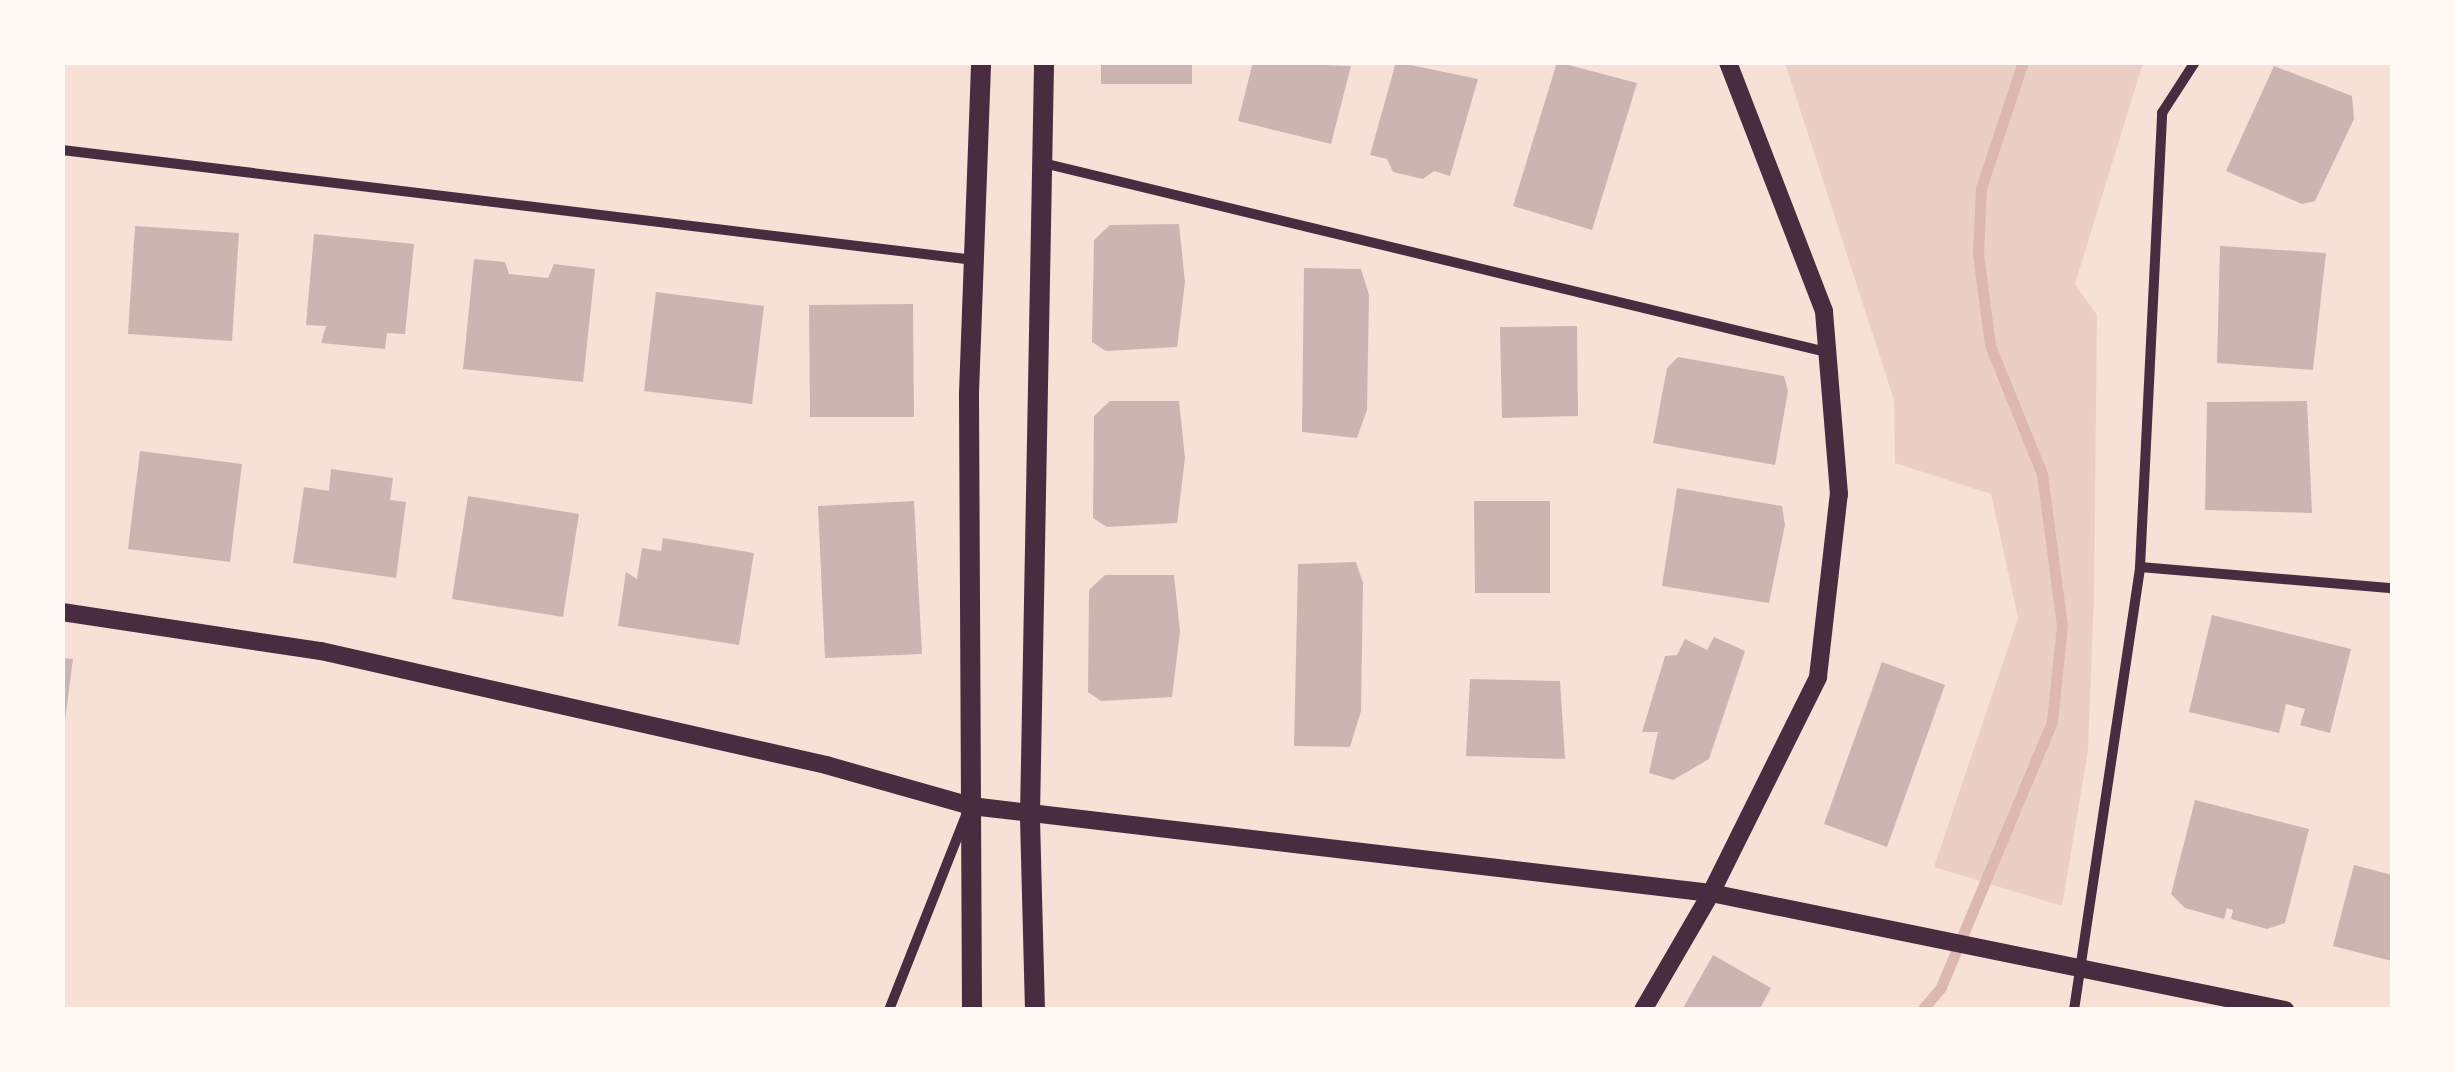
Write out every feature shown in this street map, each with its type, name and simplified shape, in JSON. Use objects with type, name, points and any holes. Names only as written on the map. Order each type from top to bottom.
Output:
[{"type":"main road","points":[[972,1010],[974,260],[981,62]]},
{"type":"main road","points":[[1036,1010],[1030,814],[1044,62]]},
{"type":"street","points":[[1643,1010],[1710,894],[1818,676],[1838,494],[1822,350],[1824,310],[1728,62]]},
{"type":"street","points":[[2074,1010],[2084,967],[2140,567],[2162,113],[2195,62]]},
{"type":"street","points":[[62,150],[974,260]]},
{"type":"street","points":[[1043,163],[1822,350]]},
{"type":"street","points":[[2140,567],[2392,588]]},
{"type":"street","points":[[62,612],[321,651],[826,765],[970,806],[1710,894],[2285,1010]]},
{"type":"street","points":[[888,1010],[970,806]]},
{"type":"shaded area","points":[[1785,63],[2143,63],[2075,284],[2097,315],[2094,597],[2088,750],[2062,906],[1934,867],[2018,618],[1991,494],[1895,463],[1894,400]]},
{"type":"building","points":[[1101,62],[1192,62],[1192,84],[1101,84]]},
{"type":"building","points":[[1253,62],[1351,66],[1331,144],[1238,121]]},
{"type":"building","points":[[1396,62],[1478,79],[1450,176],[1434,171],[1423,179],[1393,172],[1387,159],[1370,155]]},
{"type":"building","points":[[1557,62],[1637,83],[1592,230],[1513,206]]},
{"type":"building","points":[[2274,66],[2352,96],[2354,119],[2315,201],[2302,204],[2226,171]]},
{"type":"building","points":[[1179,224],[1185,282],[1177,347],[1106,351],[1092,342],[1094,240],[1110,225]]},
{"type":"building","points":[[135,226],[239,233],[232,341],[128,334]]},
{"type":"building","points":[[314,234],[414,244],[405,334],[387,333],[385,349],[321,343],[326,326],[306,325]]},
{"type":"building","points":[[2220,246],[2326,253],[2313,370],[2217,363]]},
{"type":"building","points":[[474,259],[505,262],[509,274],[548,278],[554,264],[595,269],[583,382],[463,369]]},
{"type":"building","points":[[1304,268],[1361,269],[1369,295],[1367,410],[1357,438],[1302,432]]},
{"type":"building","points":[[656,292],[764,306],[752,404],[644,391]]},
{"type":"building","points":[[913,304],[914,417],[810,417],[809,305]]},
{"type":"building","points":[[1577,326],[1578,416],[1502,418],[1500,327]]},
{"type":"building","points":[[1678,357],[1784,376],[1788,391],[1775,465],[1653,443],[1667,368]]},
{"type":"building","points":[[1110,401],[1179,401],[1185,458],[1177,523],[1107,527],[1093,518],[1094,416]]},
{"type":"building","points":[[2307,401],[2312,513],[2205,510],[2207,402]]},
{"type":"building","points":[[140,451],[242,464],[230,562],[128,549]]},
{"type":"building","points":[[331,469],[393,478],[390,500],[406,502],[396,578],[293,563],[304,487],[329,491]]},
{"type":"building","points":[[1677,488],[1782,506],[1785,525],[1769,603],[1662,586]]},
{"type":"building","points":[[468,496],[579,514],[563,617],[452,599]]},
{"type":"building","points":[[914,501],[922,654],[825,658],[818,506]]},
{"type":"building","points":[[1474,501],[1550,501],[1550,593],[1475,593]]},
{"type":"building","points":[[663,538],[754,553],[739,645],[618,626],[626,572],[637,579],[642,548],[661,551]]},
{"type":"building","points":[[1356,562],[1363,583],[1361,711],[1350,747],[1294,746],[1298,564]]},
{"type":"building","points":[[1105,575],[1174,575],[1180,632],[1172,697],[1101,701],[1088,692],[1089,590]]},
{"type":"building","points":[[2212,615],[2351,649],[2330,733],[2300,725],[2305,709],[2286,704],[2279,733],[2189,712]]},
{"type":"building","points":[[1714,637],[1745,651],[1709,759],[1673,780],[1649,773],[1658,732],[1642,732],[1665,656],[1677,655],[1685,639],[1707,650]]},
{"type":"building","points":[[62,658],[73,659],[65,720],[62,720]]},
{"type":"building","points":[[1882,662],[1945,685],[1887,847],[1824,824]]},
{"type":"building","points":[[1470,679],[1560,681],[1565,759],[1466,756]]},
{"type":"building","points":[[2195,800],[2309,829],[2285,923],[2267,929],[2231,919],[2233,910],[2227,908],[2224,919],[2185,908],[2171,894]]},
{"type":"building","points":[[2354,865],[2392,875],[2392,961],[2333,946]]},
{"type":"building","points":[[1713,955],[1771,988],[1759,1010],[1682,1010]]},
{"type":"waterway","points":[[1922,1010],[1941,987],[2052,721],[2062,626],[2042,474],[1990,345],[1978,254],[1981,188],[2023,62]]}]
